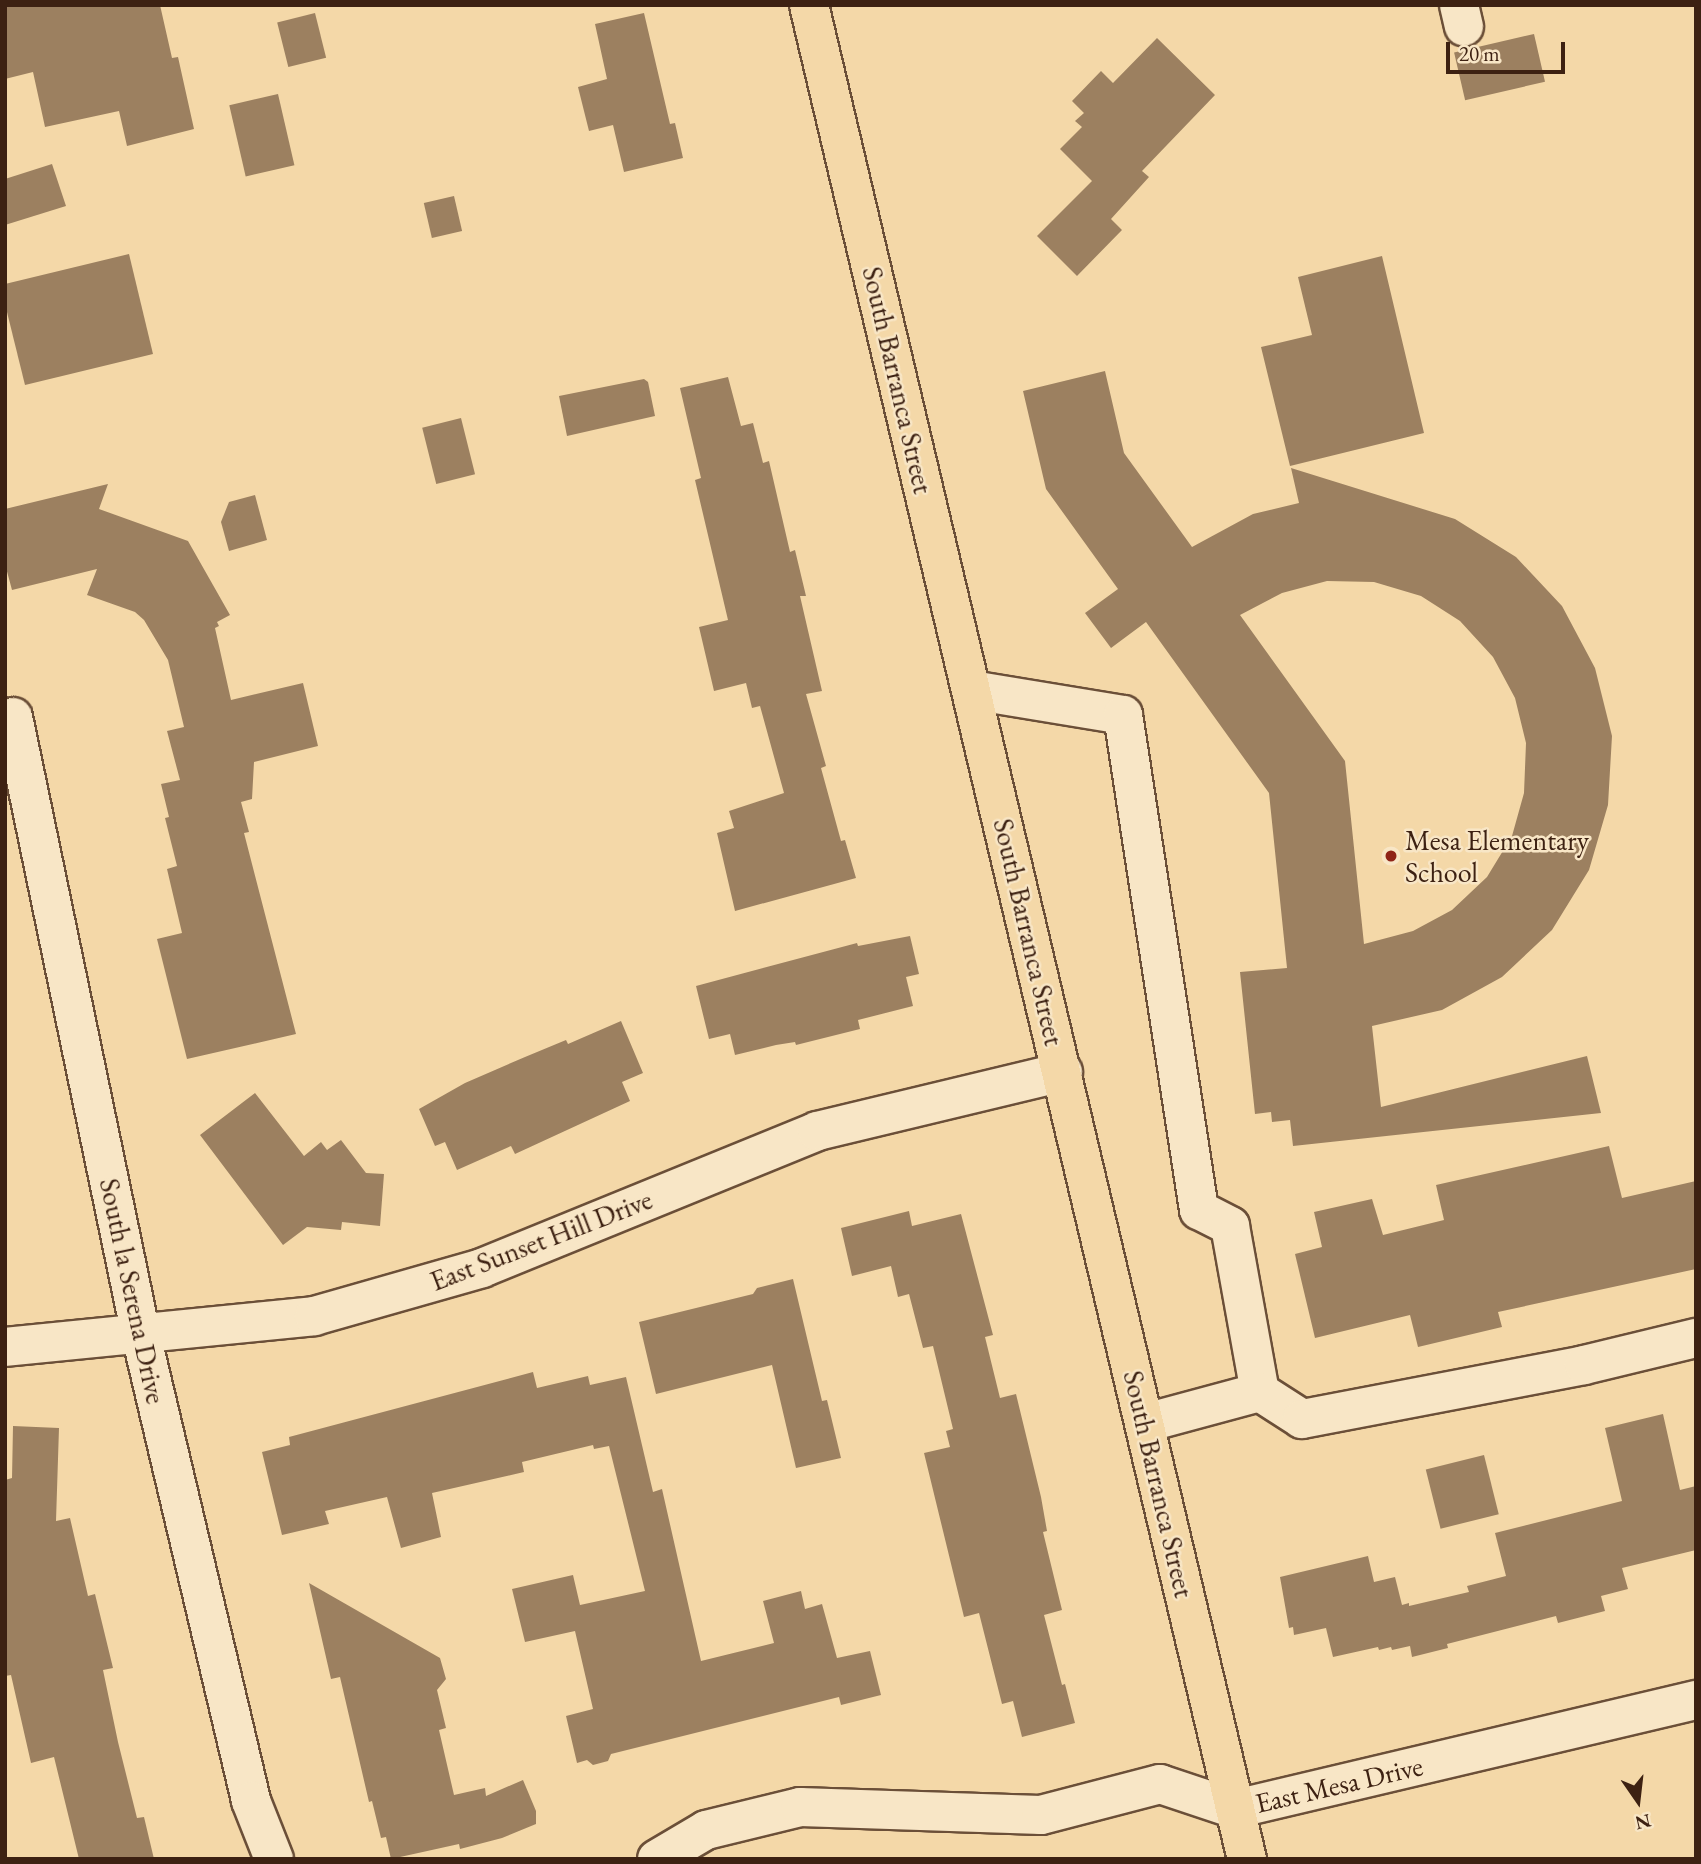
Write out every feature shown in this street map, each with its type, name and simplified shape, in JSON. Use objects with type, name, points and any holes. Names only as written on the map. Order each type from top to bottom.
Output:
[{"type":"main road","name":"South Barranca Street","points":[[809,5],[1247,1859]]},
{"type":"street","points":[[972,690],[1123,715],[1199,1210],[1230,1226],[1260,1392],[1302,1419],[1584,1365],[1696,1338]]},
{"type":"street","name":"South la Serena Drive","points":[[13,717],[141,1335],[251,1801],[275,1859]]},
{"type":"street","name":"East Sunset Hill Drive","points":[[5,1347],[314,1316],[482,1268],[817,1131],[1063,1072]]},
{"type":"street","points":[[1145,1423],[1260,1392]]},
{"type":"street","name":"East Mesa Drive","points":[[657,1859],[706,1830],[800,1807],[1041,1815],[1160,1784],[1235,1809],[1696,1700]]},
{"type":"building","points":[[5,5],[160,5],[172,58],[178,57],[194,129],[127,146],[119,111],[45,127],[33,72],[5,79]]},
{"type":"building","points":[[315,13],[326,58],[288,67],[277,22]]},
{"type":"building","points":[[644,13],[670,124],[675,123],[683,158],[624,172],[613,125],[589,131],[578,87],[607,79],[595,24]]},
{"type":"building","points":[[1534,34],[1545,82],[1465,100],[1454,52]]},
{"type":"building","points":[[1157,38],[1215,95],[1142,171],[1149,177],[1111,219],[1122,230],[1077,276],[1037,236],[1092,181],[1060,149],[1082,127],[1075,121],[1084,113],[1072,101],[1101,71],[1113,83]]},
{"type":"building","points":[[278,94],[294,165],[246,176],[229,105]]},
{"type":"building","points":[[52,164],[66,206],[5,225],[5,179]]},
{"type":"building","points":[[454,196],[462,231],[432,238],[424,203]]},
{"type":"building","points":[[129,254],[153,354],[25,385],[5,304],[5,284]]},
{"type":"building","points":[[1382,256],[1424,433],[1290,466],[1261,347],[1312,335],[1298,277]]},
{"type":"building","points":[[1105,371],[1124,453],[1192,547],[1253,514],[1299,503],[1291,468],[1455,519],[1516,557],[1562,606],[1595,668],[1612,736],[1608,805],[1589,870],[1552,930],[1502,977],[1442,1010],[1372,1026],[1381,1107],[1587,1056],[1601,1113],[1293,1146],[1290,1120],[1272,1122],[1271,1112],[1255,1114],[1240,972],[1287,968],[1269,793],[1146,622],[1111,648],[1085,613],[1118,589],[1046,489],[1023,391]],"holes":[[[1327,581],[1374,582],[1421,596],[1460,621],[1493,657],[1515,698],[1526,743],[1524,793],[1512,836],[1487,877],[1452,910],[1413,931],[1364,944],[1345,761],[1240,615],[1282,593]]]},
{"type":"building","points":[[728,377],[741,426],[753,423],[763,463],[769,461],[790,552],[795,550],[806,596],[800,596],[822,691],[806,694],[826,766],[821,768],[841,841],[845,840],[856,878],[735,911],[717,833],[734,828],[729,811],[784,793],[760,706],[752,708],[746,683],[714,691],[699,627],[728,620],[695,480],[701,478],[680,388]]},
{"type":"building","points":[[644,379],[648,382],[655,416],[567,436],[559,396]]},
{"type":"building","points":[[461,418],[475,474],[436,484],[422,428]]},
{"type":"building","points":[[108,484],[99,509],[188,541],[230,615],[217,622],[219,626],[215,628],[231,700],[303,683],[318,746],[254,762],[252,799],[241,802],[249,832],[244,833],[296,1034],[187,1059],[157,939],[182,933],[167,869],[177,866],[165,818],[169,817],[161,784],[180,780],[167,731],[184,727],[168,660],[144,620],[135,612],[87,595],[97,569],[12,590],[5,564],[5,509]]},
{"type":"building","points":[[255,495],[267,540],[229,551],[221,522],[229,502]]},
{"type":"building","points":[[910,936],[919,974],[906,977],[913,1006],[858,1020],[860,1029],[796,1045],[795,1042],[776,1045],[735,1055],[730,1034],[709,1039],[696,986],[857,943],[858,946]]},
{"type":"building","points":[[621,1021],[643,1073],[622,1082],[630,1101],[515,1154],[511,1146],[457,1170],[445,1142],[435,1146],[419,1109],[465,1083],[566,1040],[568,1044]]},
{"type":"building","points":[[255,1093],[304,1156],[321,1142],[327,1150],[341,1140],[366,1173],[384,1174],[380,1226],[342,1222],[341,1230],[307,1227],[283,1245],[200,1135]]},
{"type":"building","points":[[1609,1146],[1622,1198],[1696,1181],[1696,1269],[1498,1312],[1502,1327],[1418,1347],[1410,1315],[1315,1338],[1295,1254],[1322,1247],[1314,1212],[1372,1199],[1383,1235],[1444,1220],[1436,1185]]},
{"type":"building","points":[[909,1211],[912,1226],[961,1214],[993,1335],[985,1337],[1000,1398],[1016,1394],[1041,1497],[1047,1531],[1043,1532],[1062,1610],[1044,1615],[1075,1723],[1022,1737],[1013,1701],[1002,1704],[979,1613],[964,1617],[924,1453],[950,1447],[946,1431],[953,1429],[933,1346],[923,1348],[909,1294],[898,1297],[891,1266],[852,1276],[841,1228]]},
{"type":"building","points":[[793,1279],[822,1401],[827,1400],[841,1458],[796,1468],[772,1365],[656,1394],[639,1322],[753,1294],[757,1288]]},
{"type":"building","points":[[533,1372],[537,1388],[588,1376],[590,1385],[626,1377],[653,1492],[662,1489],[701,1661],[774,1643],[763,1601],[801,1591],[805,1609],[822,1604],[837,1658],[870,1651],[881,1695],[841,1705],[839,1697],[611,1754],[608,1761],[593,1765],[587,1760],[577,1763],[566,1716],[593,1709],[575,1631],[525,1642],[512,1589],[573,1575],[580,1605],[645,1591],[609,1446],[594,1449],[593,1445],[522,1462],[524,1472],[432,1493],[441,1537],[401,1548],[387,1497],[325,1511],[329,1524],[282,1535],[262,1452],[290,1445],[289,1437]]},
{"type":"building","points":[[1663,1414],[1680,1490],[1696,1486],[1696,1550],[1622,1568],[1628,1589],[1601,1596],[1605,1611],[1558,1623],[1556,1616],[1447,1644],[1448,1648],[1412,1657],[1410,1646],[1392,1650],[1391,1647],[1379,1650],[1378,1647],[1333,1657],[1326,1628],[1294,1635],[1293,1627],[1289,1628],[1280,1577],[1368,1556],[1374,1582],[1395,1577],[1402,1605],[1409,1603],[1409,1606],[1469,1592],[1467,1586],[1506,1576],[1495,1533],[1622,1501],[1605,1428]]},
{"type":"building","points":[[13,1426],[59,1428],[56,1521],[70,1518],[88,1596],[95,1594],[113,1668],[103,1670],[118,1742],[137,1818],[144,1817],[154,1859],[79,1859],[54,1757],[31,1763],[11,1675],[5,1676],[5,1480],[12,1478]]},
{"type":"building","points":[[1484,1455],[1499,1514],[1441,1529],[1426,1470]]},
{"type":"building","points":[[309,1583],[440,1658],[446,1679],[437,1690],[446,1728],[439,1730],[454,1795],[485,1788],[486,1796],[523,1780],[536,1811],[536,1824],[502,1838],[460,1849],[459,1844],[391,1859],[386,1837],[381,1838],[372,1801],[369,1802],[340,1677],[331,1679]]},
{"type":"place","name":"Mesa Elementary School","points":[[1391,856]]}]
